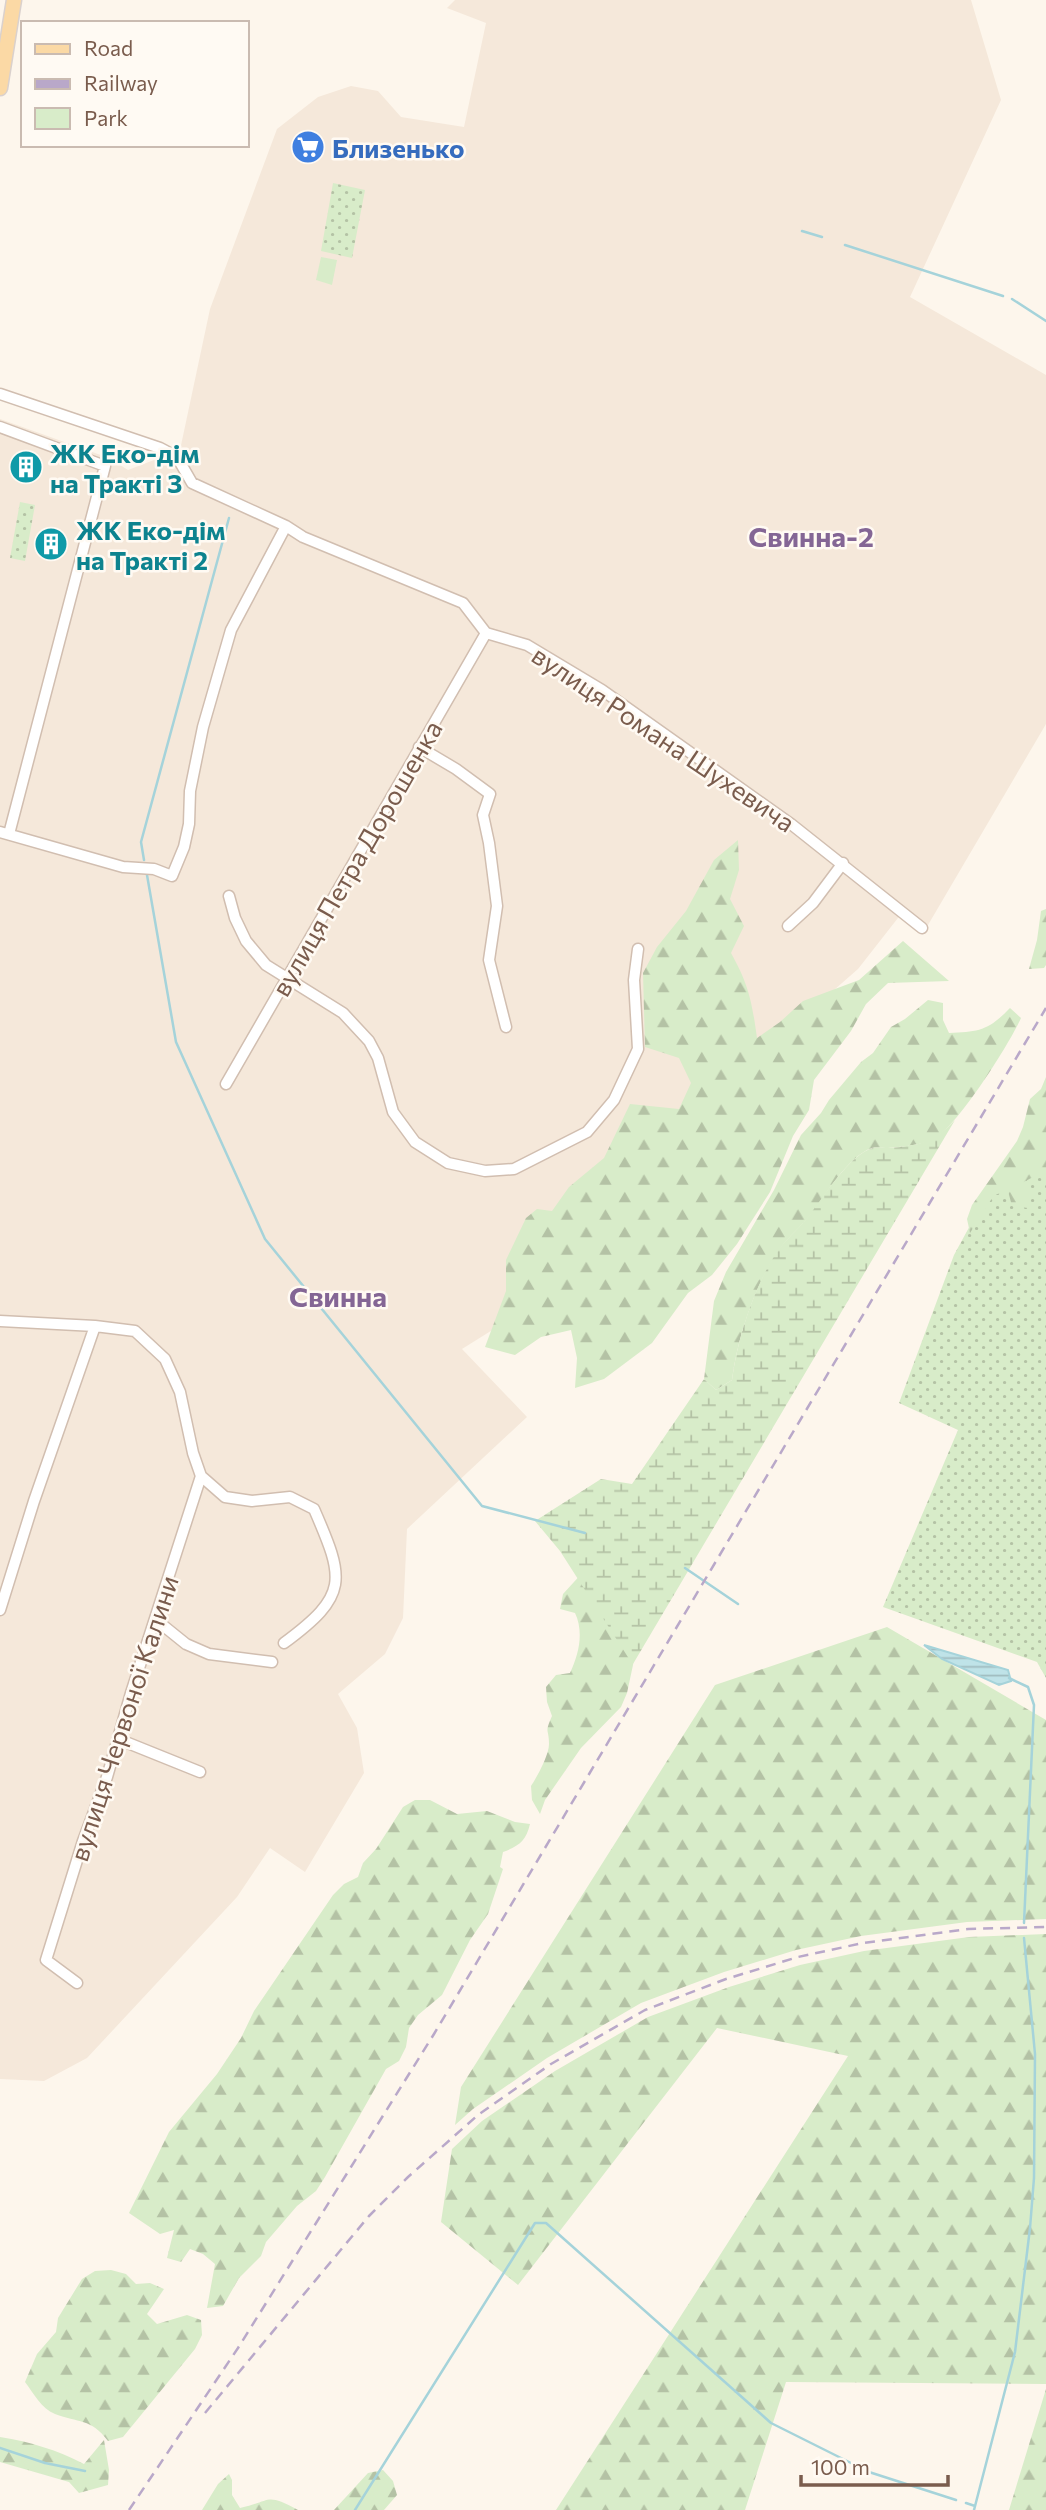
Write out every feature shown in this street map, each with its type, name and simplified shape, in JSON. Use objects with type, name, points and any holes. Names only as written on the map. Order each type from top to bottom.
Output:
[{"type":"main road","points":[[0,88],[14,0]]},
{"type":"street","points":[[0,394],[160,448],[177,457],[192,483],[286,526],[303,537],[463,603],[486,633]]},
{"type":"street","points":[[0,427],[105,466],[4,833],[123,867],[154,869],[172,876],[184,847],[189,824],[190,791],[203,727],[231,630],[286,526]]},
{"type":"street","name":"вулиця Петра Дорошенка","points":[[226,1084],[486,633]]},
{"type":"street","name":"вулиця Романа Шухевича","points":[[486,633],[527,645],[602,690],[843,863],[922,928]]},
{"type":"street","points":[[419,747],[490,794],[483,815],[497,906],[489,960],[506,1027]]},
{"type":"street","points":[[788,926],[813,903],[843,863]]},
{"type":"street","points":[[229,896],[235,918],[246,941],[267,965],[343,1013],[369,1041],[378,1058],[393,1112],[415,1142],[448,1163],[485,1171],[514,1169],[587,1132],[614,1100],[638,1049],[634,980],[638,949]]},
{"type":"street","points":[[0,1321],[135,1331],[165,1359],[180,1392],[193,1454],[201,1476],[225,1497],[252,1501],[290,1497],[314,1509],[332,1550],[337,1586],[325,1609],[284,1643]]},
{"type":"street","points":[[0,1610],[34,1501],[95,1326]]},
{"type":"street","name":"вулиця Червоної Калини","points":[[77,1983],[46,1960],[83,1841],[107,1777],[201,1476]]},
{"type":"street","points":[[155,1619],[186,1644],[209,1654],[272,1662]]},
{"type":"street","points":[[118,1739],[200,1772]]},
{"type":"shaded area","points":[[455,0],[971,0],[1001,100],[910,297],[1046,375],[1046,724],[928,925],[905,909],[858,969],[818,1004],[510,1319],[462,1349],[527,1417],[407,1529],[403,1618],[385,1654],[338,1694],[357,1728],[364,1773],[305,1872],[270,1848],[237,1897],[87,2058],[44,2081],[0,2079],[0,419],[109,458],[128,470],[180,450],[210,309],[277,129],[318,97],[351,86],[378,91],[401,117],[464,127],[486,23],[447,8]]},
{"type":"green space","points":[[333,183],[365,190],[352,258],[321,251]]},
{"type":"green space","points":[[321,257],[337,260],[332,285],[316,280]]},
{"type":"green space","points":[[20,502],[35,505],[25,561],[10,558]]},
{"type":"green space","points":[[738,840],[739,870],[730,899],[744,926],[731,953],[749,994],[757,1038],[803,1001],[859,980],[903,941],[949,981],[888,983],[866,1004],[851,1031],[814,1080],[809,1110],[793,1136],[770,1192],[737,1244],[712,1275],[688,1293],[652,1343],[604,1379],[575,1388],[577,1358],[571,1330],[541,1337],[515,1355],[485,1347],[506,1291],[506,1260],[526,1218],[537,1209],[552,1211],[569,1187],[604,1158],[630,1104],[679,1109],[691,1083],[679,1058],[645,1047],[643,973],[657,947],[686,911],[714,860]]},
{"type":"green space","points":[[1046,909],[1046,965],[1044,968],[1029,969],[1041,911]]},
{"type":"green space","points":[[928,1000],[943,1003],[943,1020],[949,1033],[983,1028],[996,1021],[1010,1008],[1021,1018],[1006,1047],[980,1086],[953,1122],[940,1134],[930,1141],[914,1145],[872,1148],[854,1159],[838,1177],[770,1264],[748,1312],[732,1380],[716,1390],[704,1379],[714,1301],[726,1272],[774,1190],[801,1135],[861,1062],[873,1053],[891,1027]]},
{"type":"green space","points":[[1046,1077],[1046,1152],[1042,1154],[1046,1156],[1046,1175],[1033,1177],[1020,1184],[1031,1193],[1028,1208],[1012,1206],[1008,1191],[994,1195],[970,1233],[967,1219],[972,1205],[1017,1141],[1030,1099],[1041,1089]]},
{"type":"green space","points":[[1046,1103],[1046,1678],[1037,1662],[883,1607],[958,1430],[899,1403],[954,1255],[997,1176]]},
{"type":"green space","points":[[955,1120],[633,1665],[560,1551],[535,1521],[601,1479],[632,1484],[704,1379],[716,1390],[732,1380],[748,1312],[770,1263],[855,1158],[873,1148],[926,1142]]},
{"type":"green space","points":[[584,1571],[635,1649],[633,1665],[621,1707],[581,1748],[545,1800],[540,1814],[532,1800],[531,1786],[548,1749],[548,1729],[552,1716],[546,1687],[556,1675],[570,1673],[579,1643],[575,1613],[560,1609],[563,1594]]},
{"type":"green space","points":[[887,1627],[1046,1720],[1046,1919],[967,1922],[861,1936],[796,1950],[724,1972],[641,2003],[547,2058],[473,2109],[455,2125],[461,2087],[715,1685]]},
{"type":"green space","points":[[415,1800],[430,1800],[457,1814],[487,1811],[515,1822],[530,1824],[521,1842],[503,1852],[500,1867],[503,1869],[488,1914],[470,1940],[442,1995],[418,2015],[409,2028],[406,2047],[399,2061],[386,2069],[316,2191],[297,2206],[266,2242],[261,2256],[239,2278],[223,2306],[207,2308],[215,2264],[203,2254],[190,2249],[181,2262],[167,2258],[174,2230],[160,2234],[129,2213],[169,2132],[217,2074],[241,2038],[254,2011],[333,1895],[344,1884],[358,1877],[363,1863],[376,1849],[403,1807]]},
{"type":"green space","points":[[1046,1934],[1046,2384],[786,2382],[745,2510],[556,2510],[848,2056],[717,2028],[518,2285],[441,2222],[452,2149],[482,2121],[555,2071],[648,2017],[729,1987],[800,1965],[864,1951],[969,1937]]},
{"type":"green space","points":[[111,2270],[126,2274],[136,2284],[150,2283],[164,2289],[147,2314],[157,2324],[187,2315],[201,2320],[202,2335],[195,2349],[123,2437],[108,2441],[96,2428],[50,2411],[25,2382],[37,2354],[56,2332],[58,2318],[82,2279],[95,2271]]},
{"type":"green space","points":[[1046,2389],[1046,2510],[1009,2510]]},
{"type":"green space","points":[[0,2437],[44,2447],[84,2464],[104,2440],[109,2470],[108,2485],[79,2493],[69,2482],[0,2462]]},
{"type":"green space","points":[[383,2470],[393,2481],[397,2495],[384,2510],[334,2510],[368,2473]]},
{"type":"green space","points":[[229,2474],[232,2480],[232,2495],[240,2508],[274,2500],[298,2510],[202,2510],[218,2484]]},
{"type":"water","points":[[924,1645],[1008,1670],[1011,1681],[999,1685],[942,1659]]},
{"type":"waterway","points":[[802,231],[822,237]]},
{"type":"waterway","points":[[845,245],[1003,296]]},
{"type":"waterway","points":[[1012,299],[1046,321]]},
{"type":"waterway","points":[[144,860],[141,842],[229,518]]},
{"type":"waterway","points":[[147,875],[176,1042],[265,1239],[482,1506],[585,1533]]},
{"type":"waterway","points":[[685,1568],[738,1604]]},
{"type":"waterway","points":[[1009,1678],[1028,1687],[1034,1705],[1024,1923]]},
{"type":"waterway","points":[[974,2510],[1015,2352],[1030,2228],[1034,2178],[1035,2054],[1024,1938]]},
{"type":"waterway","points":[[355,2510],[535,2223],[546,2223],[771,2423],[869,2472],[956,2500]]},
{"type":"waterway","points":[[0,2448],[45,2463],[85,2471]]},
{"type":"waterway","points":[[966,2503],[975,2506]]},
{"type":"railway","points":[[129,2510],[238,2348],[434,2034],[1046,1008]]},
{"type":"railway","points":[[205,2413],[369,2216],[478,2115],[551,2064],[645,2010],[726,1979],[798,1957],[863,1943],[968,1929],[1046,1927]]},
{"type":"place","name":"Близенько","points":[[308,147]]},
{"type":"place","name":"ЖК Еко-дім на Тракті 3","points":[[26,467]]},
{"type":"place","name":"ЖК Еко-дім на Тракті 2","points":[[51,544]]},
{"type":"district","name":"Свинна-2","points":[[811,536]]},
{"type":"district","name":"Свинна","points":[[338,1296]]}]
